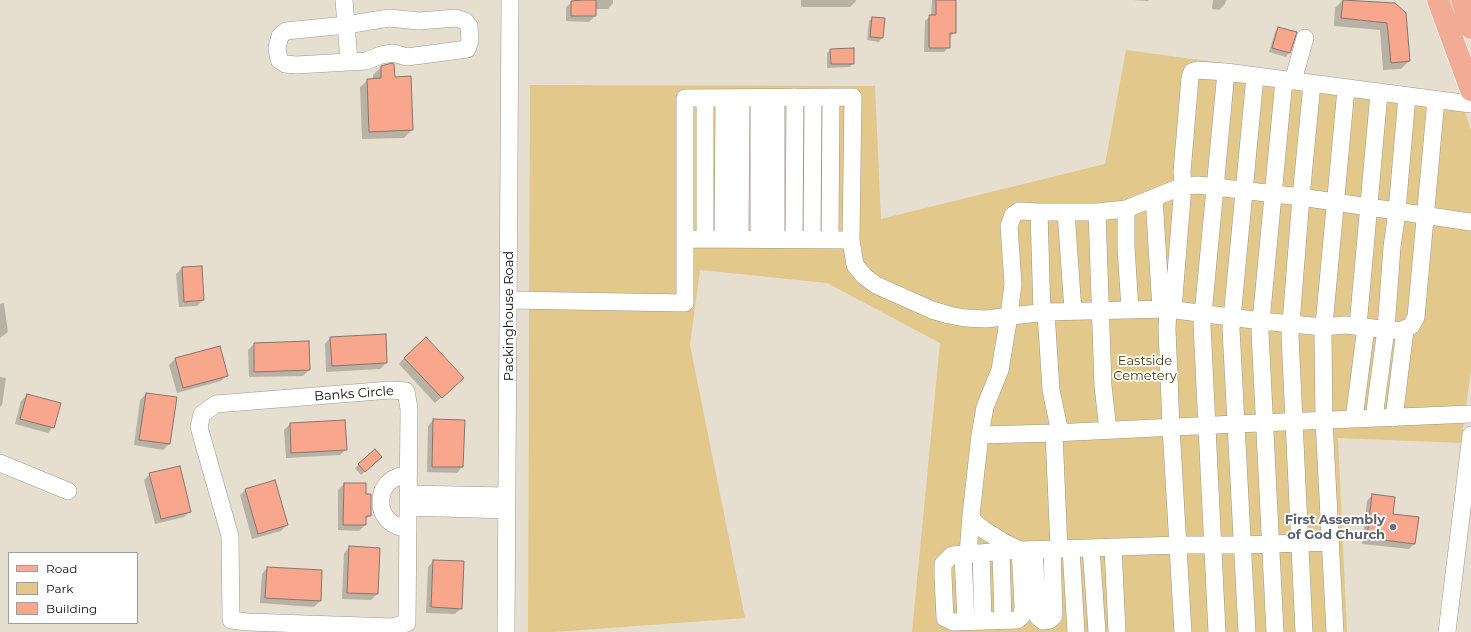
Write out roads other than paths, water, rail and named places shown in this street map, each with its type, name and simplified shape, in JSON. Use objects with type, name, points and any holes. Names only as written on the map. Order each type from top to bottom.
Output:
[{"type":"main road","points":[[1438,0],[1471,90]]},
{"type":"main road","points":[[1462,0],[1471,28]]},
{"type":"street","points":[[344,0],[349,61]]},
{"type":"street","name":"Packinghouse Road","points":[[506,632],[510,0]]},
{"type":"street","points":[[389,18],[418,21],[456,18],[465,20],[469,26],[470,41],[467,49],[407,57],[392,53],[381,55],[366,61],[296,65],[285,64],[279,60],[277,48],[280,36],[286,30],[346,25],[389,18]]},
{"type":"street","points":[[1275,632],[1260,332],[1273,194],[1288,81],[1304,38]]},
{"type":"street","points":[[1167,309],[1183,186],[1183,164],[1190,78],[1192,72],[1197,70],[1226,72],[1346,89],[1471,104]]},
{"type":"street","points":[[1217,632],[1202,325],[1226,72]]},
{"type":"street","points":[[1247,632],[1231,329],[1255,76]]},
{"type":"street","points":[[1304,632],[1290,324],[1312,84]]},
{"type":"street","points":[[1335,632],[1324,420],[1323,327],[1346,89]]},
{"type":"street","points":[[1354,419],[1362,327],[1368,207],[1379,93]]},
{"type":"street","points":[[1374,418],[1386,329],[1392,247],[1397,211],[1407,96]]},
{"type":"street","points":[[830,240],[831,97]]},
{"type":"street","points":[[509,300],[685,303],[685,98],[853,97],[851,240],[855,265],[864,276],[876,285],[932,310],[949,315],[986,319],[1044,312],[1167,309],[1232,318],[1323,327],[1345,325],[1400,331],[1405,330],[1411,326],[1416,316],[1436,100]]},
{"type":"street","points":[[705,98],[705,239]]},
{"type":"street","points":[[723,239],[724,98]]},
{"type":"street","points":[[740,239],[741,98]]},
{"type":"street","points":[[759,98],[759,239]]},
{"type":"street","points":[[776,98],[776,239]]},
{"type":"street","points":[[794,239],[795,98]]},
{"type":"street","points":[[812,240],[813,98]]},
{"type":"street","points":[[983,621],[971,554],[971,515],[980,435],[985,407],[1000,370],[1009,316],[1013,284],[1009,226],[1012,215],[1019,211],[1097,212],[1126,209],[1183,186],[1215,187],[1301,197],[1471,222]]},
{"type":"street","points":[[1154,198],[1167,309],[1171,427],[1183,632]]},
{"type":"street","points":[[1126,209],[1126,247],[1130,310]]},
{"type":"street","points":[[1039,212],[1044,312],[1051,390],[1057,433],[1057,536],[1061,549],[1076,632]]},
{"type":"street","points":[[1066,212],[1073,311]]},
{"type":"street","points":[[1097,212],[1103,386],[1108,430]]},
{"type":"street","points":[[685,239],[851,240]]},
{"type":"street","points":[[1394,418],[1405,330]]},
{"type":"street","name":"Banks Circle","points":[[390,390],[406,391],[409,408],[408,476],[407,623],[392,627],[248,622],[230,620],[230,536],[198,427],[202,414],[216,404],[390,390]]},
{"type":"street","points":[[980,435],[1057,433],[1471,414]]},
{"type":"street","points":[[1447,632],[1469,462],[1471,435]]},
{"type":"street","points":[[0,463],[68,491]]},
{"type":"street","points":[[408,476],[400,476],[393,479],[383,490],[381,498],[381,506],[387,520],[400,527],[408,528]]},
{"type":"street","points":[[408,500],[507,503]]},
{"type":"street","points":[[971,515],[974,522],[1005,544],[1027,550]]},
{"type":"street","points":[[1027,550],[1022,616],[1017,620],[966,622],[953,622],[945,618],[943,564],[952,555],[1027,550],[1114,547],[1330,542]]},
{"type":"street","points":[[1114,547],[1117,632]]},
{"type":"street","points":[[1091,548],[1097,632]]},
{"type":"street","points":[[1027,550],[1038,617],[1043,620],[1050,620],[1054,616],[1061,549]]},
{"type":"street","points":[[1001,552],[1003,620]]},
{"type":"place","name":"First Assembly of God Church","points":[[1393,527]]},
{"type":"park label","name":"Eastside Cemetery","points":[[1145,368]]}]
